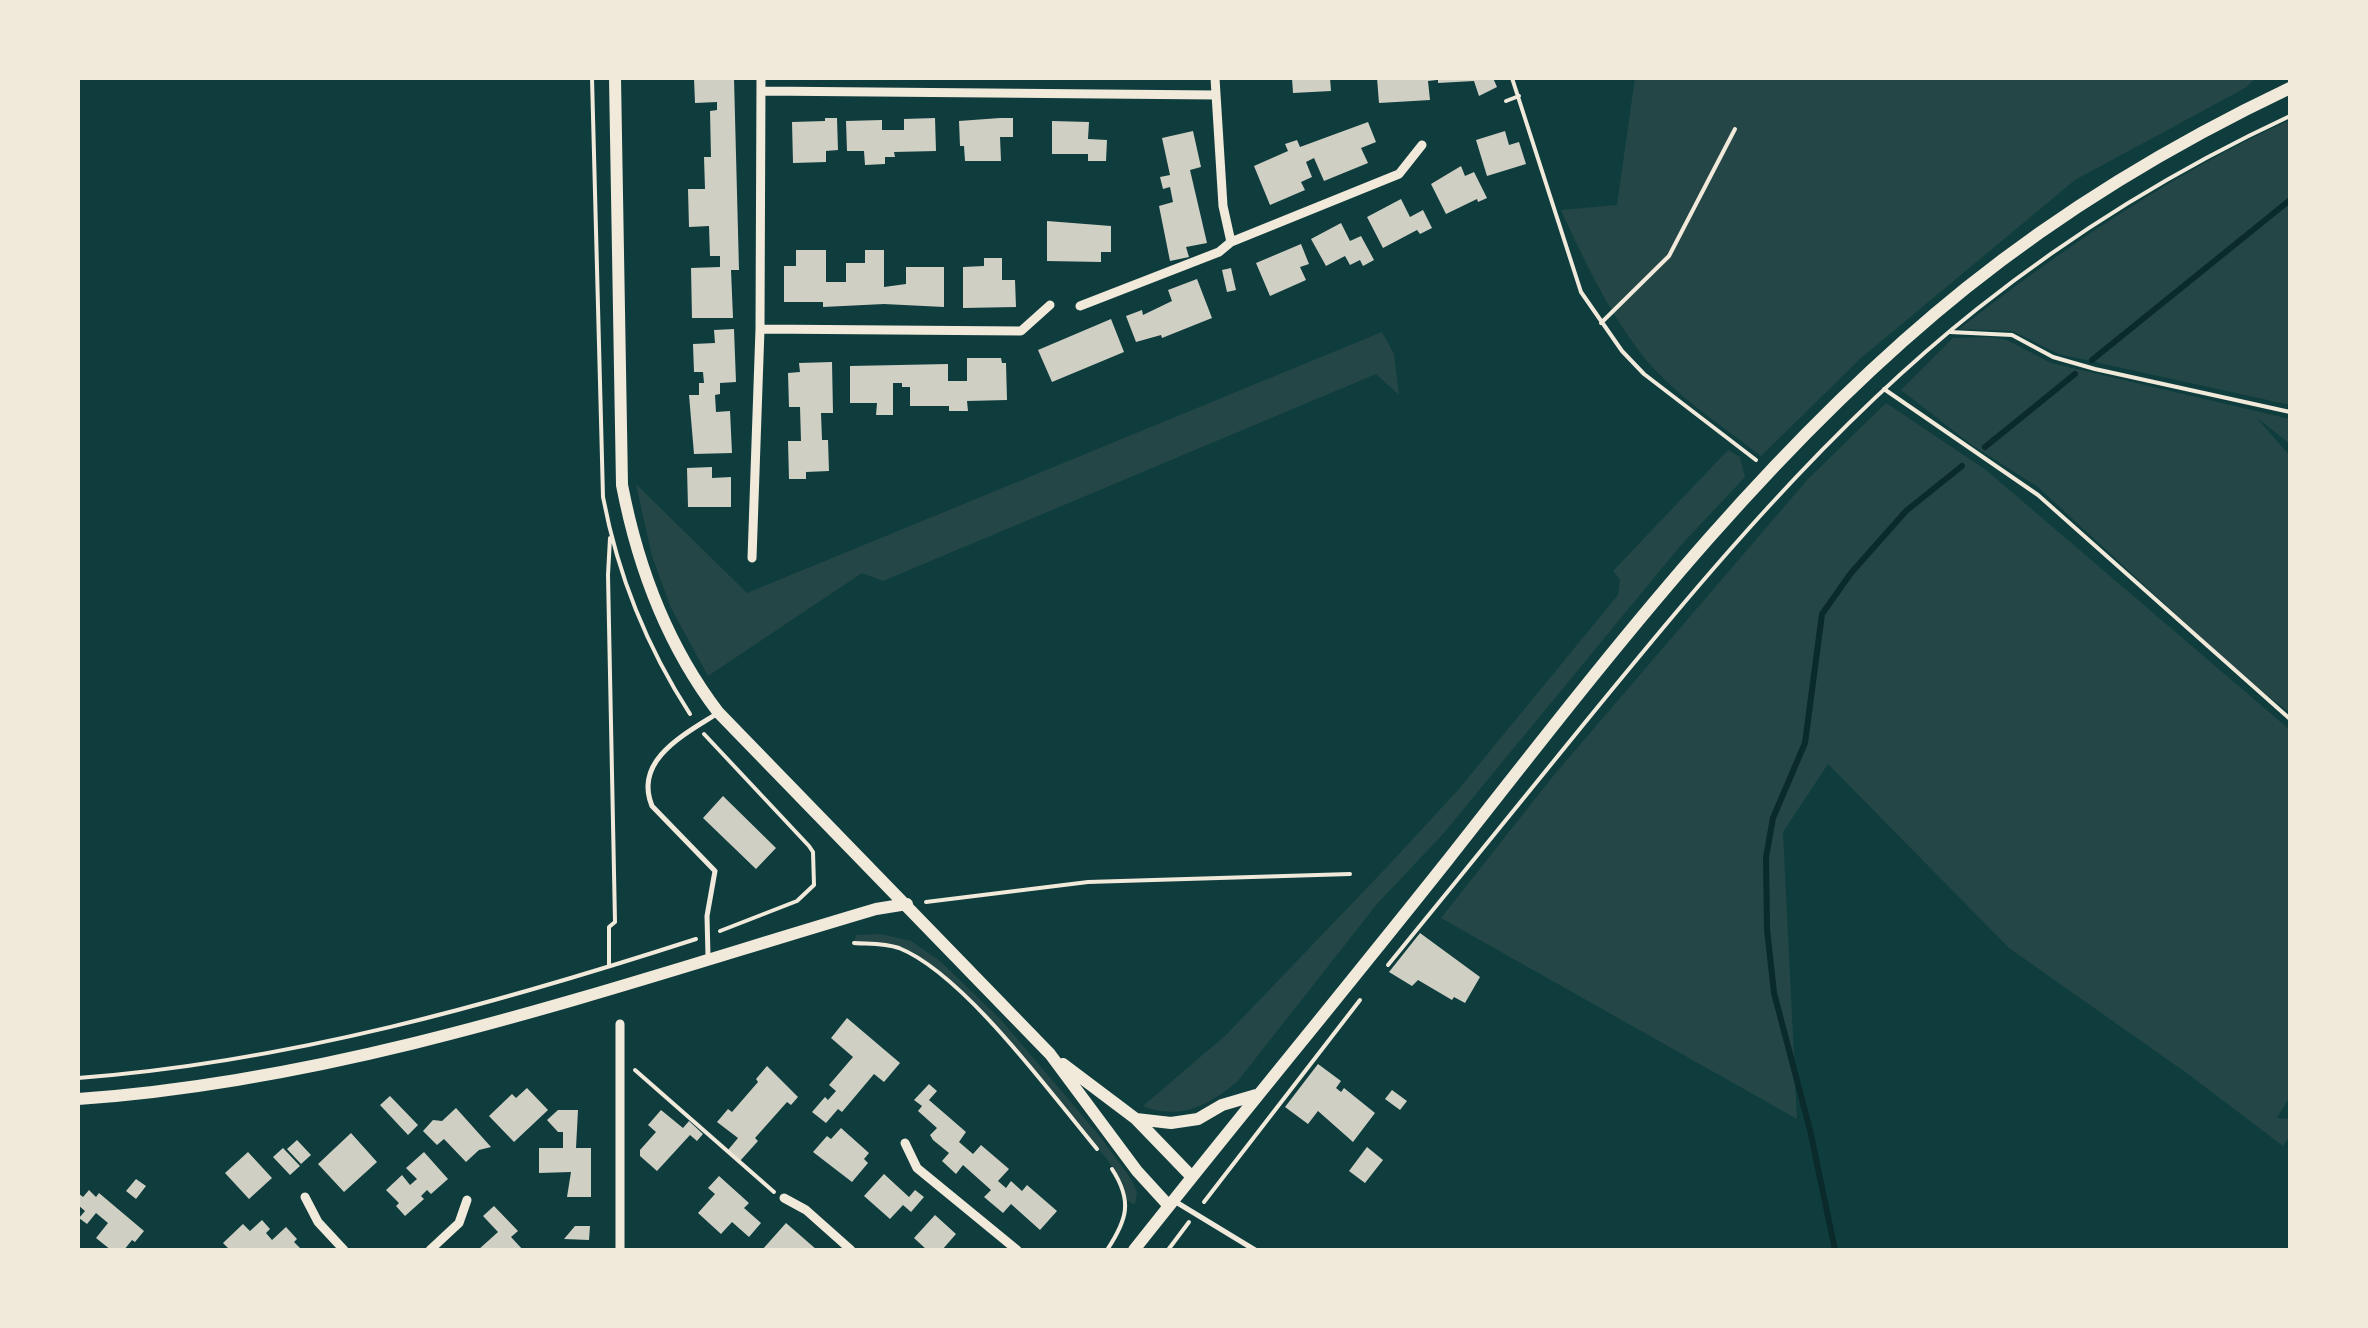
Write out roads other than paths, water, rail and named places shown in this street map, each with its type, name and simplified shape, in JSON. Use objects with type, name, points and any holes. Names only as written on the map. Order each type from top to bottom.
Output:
[{"type":"main road","points":[[615,78],[622,485],[631,532],[658,612],[697,684],[718,712],[1050,1054],[1137,1171],[1171,1203]]},
{"type":"main road","points":[[1134,1250],[1611,654],[1771,471],[1928,320],[2042,231],[2147,161],[2290,88]]},
{"type":"main road","points":[[78,1099],[254,1076],[426,1040],[876,909],[908,904]]},
{"type":"main road","points":[[1050,1054],[1136,1119],[1192,1177]]},
{"type":"main road","points":[[1136,1119],[1172,1123],[1198,1119],[1222,1105],[1256,1095]]},
{"type":"street","points":[[752,558],[760,329],[761,78]]},
{"type":"street","points":[[1215,78],[1223,206],[1231,242]]},
{"type":"street","points":[[761,91],[1216,96]]},
{"type":"street","points":[[1080,306],[1219,252],[1231,242],[1398,174],[1422,145]]},
{"type":"street","points":[[760,329],[1021,331],[1050,305]]},
{"type":"street","points":[[620,1024],[620,1250]]},
{"type":"street","points":[[905,1143],[917,1168],[1017,1250]]},
{"type":"street","points":[[305,1197],[318,1222],[344,1250]]},
{"type":"street","points":[[784,1198],[806,1210],[851,1250]]},
{"type":"street","points":[[430,1250],[459,1223],[466,1200]]},
{"type":"lane","points":[[708,959],[708,904],[715,871],[652,806],[647,779],[659,755],[718,712]]},
{"type":"lane","points":[[1171,1203],[1255,1250]]},
{"type":"waterway","points":[[2092,360],[2290,200]]},
{"type":"waterway","points":[[1985,447],[2075,374]]},
{"type":"waterway","points":[[1835,1250],[1810,1130],[1774,993],[1767,929],[1766,857],[1773,818],[1805,743],[1822,614],[1851,573],[1906,511],[1962,466]]}]
